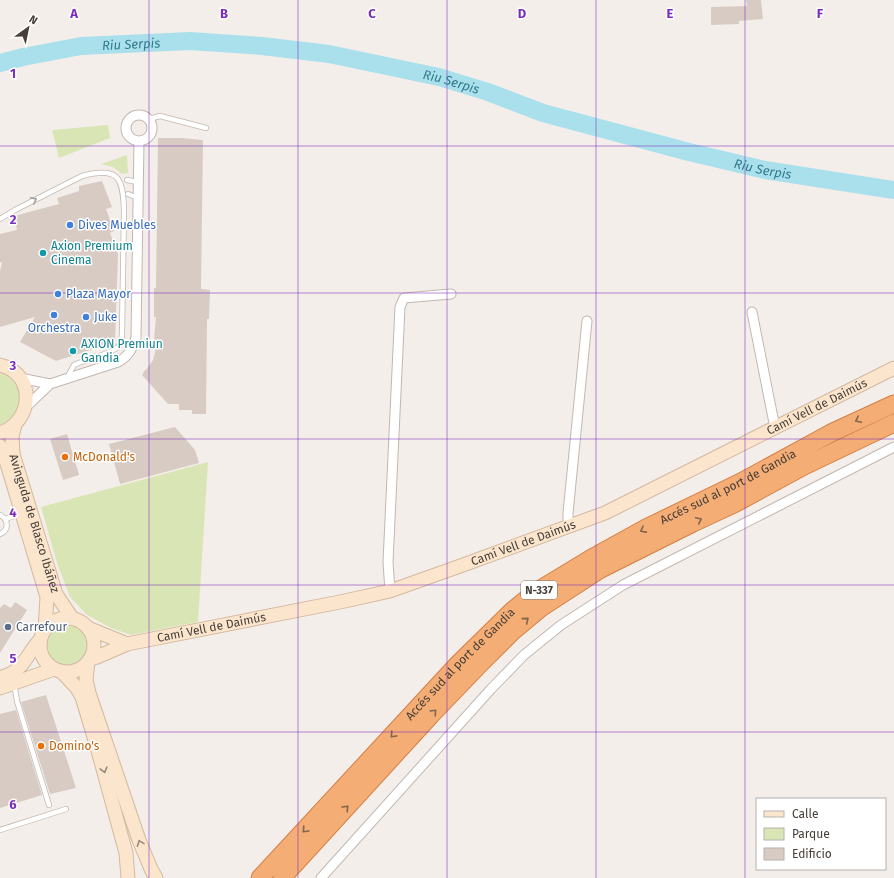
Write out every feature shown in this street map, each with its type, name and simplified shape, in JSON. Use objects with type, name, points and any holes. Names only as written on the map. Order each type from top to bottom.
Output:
[{"type":"highway","name":"Accés sud al port de Gandia","points":[[260,878],[458,664],[512,611],[534,593],[590,559],[646,528],[742,482],[831,433],[894,404]]},
{"type":"highway","name":"Accés sud al port de Gandia","points":[[282,878],[421,725],[512,632],[542,607],[599,570],[734,504],[830,453],[894,423]]},
{"type":"main road","points":[[0,364],[12,370],[20,378],[26,392],[26,407],[22,417],[7,431],[0,433]]},
{"type":"main road","name":"Camí Vell de Daimús","points":[[89,660],[127,644],[332,604],[390,590],[568,528],[605,513],[894,368]]},
{"type":"main road","name":"Avinguda de Blasco Ibáñez","points":[[15,425],[12,436],[13,454],[56,594],[72,618]]},
{"type":"main road","name":"Avinguda de Blasco Ibáñez","points":[[0,446],[5,457],[47,597],[42,635]]},
{"type":"main road","points":[[0,678],[13,673],[26,660],[34,645],[50,624],[57,620],[72,618],[83,623],[88,628],[92,634],[94,642],[94,650],[89,660],[86,680],[89,693],[139,840],[156,878]]},
{"type":"main road","points":[[88,628],[127,644]]},
{"type":"main road","points":[[42,635],[40,648],[42,656],[47,663],[58,670],[76,687],[82,697],[98,747],[126,853],[128,878]]},
{"type":"main road","points":[[9,689],[28,678],[58,670],[76,670],[89,660]]},
{"type":"street","points":[[137,115],[142,115],[149,120],[152,127],[150,135],[139,141],[133,139],[126,130],[130,119],[137,115]]},
{"type":"street","points":[[26,407],[50,384],[118,362],[129,355],[136,338],[139,141]]},
{"type":"street","points":[[390,590],[388,562],[400,307],[404,298],[451,294]]},
{"type":"street","points":[[752,312],[775,428]]},
{"type":"street","points":[[568,528],[568,513],[587,321]]},
{"type":"street","points":[[20,378],[50,384]]},
{"type":"street","points":[[321,878],[497,683],[524,655],[562,625],[623,585],[894,447]]},
{"type":"lane","points":[[149,120],[160,116],[206,128]]},
{"type":"lane","points":[[0,219],[82,176],[105,172],[113,175],[121,181],[124,211],[121,342],[118,347],[111,352],[74,365],[67,379]]},
{"type":"lane","points":[[127,180],[138,182]]},
{"type":"lane","points":[[128,194],[138,198]]},
{"type":"lane","points":[[5,520],[22,514]]},
{"type":"lane","points":[[0,515],[5,520],[7,528],[0,534]]},
{"type":"lane","points":[[9,689],[17,701],[49,805]]},
{"type":"lane","points":[[0,830],[66,809]]},
{"type":"green space","points":[[108,125],[110,138],[59,158],[52,130]]},
{"type":"green space","points":[[127,155],[128,173],[122,174],[113,167],[101,164]]},
{"type":"green space","points":[[0,372],[11,379],[15,384],[20,395],[20,402],[14,416],[0,425]]},
{"type":"green space","points":[[208,462],[198,622],[131,635],[111,628],[87,615],[70,597],[57,563],[41,507]]},
{"type":"green space","points":[[68,625],[83,631],[89,646],[83,661],[68,667],[53,661],[47,646],[53,631]]},
{"type":"building","points":[[746,0],[761,0],[763,19],[739,21],[739,24],[711,25],[711,7],[747,6]]},
{"type":"building","points":[[158,138],[203,140],[201,289],[210,290],[209,319],[207,319],[206,414],[192,414],[192,410],[179,410],[179,404],[168,404],[142,375],[153,360],[156,340],[154,339],[156,317],[154,317],[154,288],[156,288]]},
{"type":"building","name":"Plaza Mayor","points":[[102,181],[112,207],[106,209],[114,231],[110,233],[118,254],[115,342],[56,361],[20,342],[35,317],[0,327],[0,271],[2,263],[0,262],[0,234],[17,230],[14,216],[59,204],[57,198],[79,191],[79,186]]},
{"type":"building","points":[[175,427],[195,450],[199,463],[120,484],[109,444]]},
{"type":"building","name":"McDonald's","points":[[67,434],[79,475],[63,480],[50,439]]},
{"type":"building","name":"Carrefour","points":[[15,602],[27,610],[0,653],[0,608],[4,604],[11,608]]},
{"type":"building","points":[[46,695],[76,788],[50,794],[21,702]]},
{"type":"building","points":[[16,710],[42,795],[0,808],[0,714]]},
{"type":"waterway","name":"Riu Serpis","points":[[0,63],[81,46],[190,41],[262,46],[329,54],[439,77],[488,92],[543,113],[689,152],[765,170],[894,190]]},
{"type":"place","name":"Dives Muebles","points":[[70,225]]},
{"type":"place","name":"Axion Premium Cinema","points":[[43,253]]},
{"type":"place","name":"Plaza Mayor","points":[[58,294]]},
{"type":"place","name":"Orchestra","points":[[54,315]]},
{"type":"place","name":"Juke","points":[[86,317]]},
{"type":"place","name":"AXION Premiun Gandia","points":[[73,351]]},
{"type":"place","name":"McDonald's","points":[[65,457]]},
{"type":"place","name":"Carrefour","points":[[8,627]]},
{"type":"place","name":"Domino's","points":[[41,746]]}]
